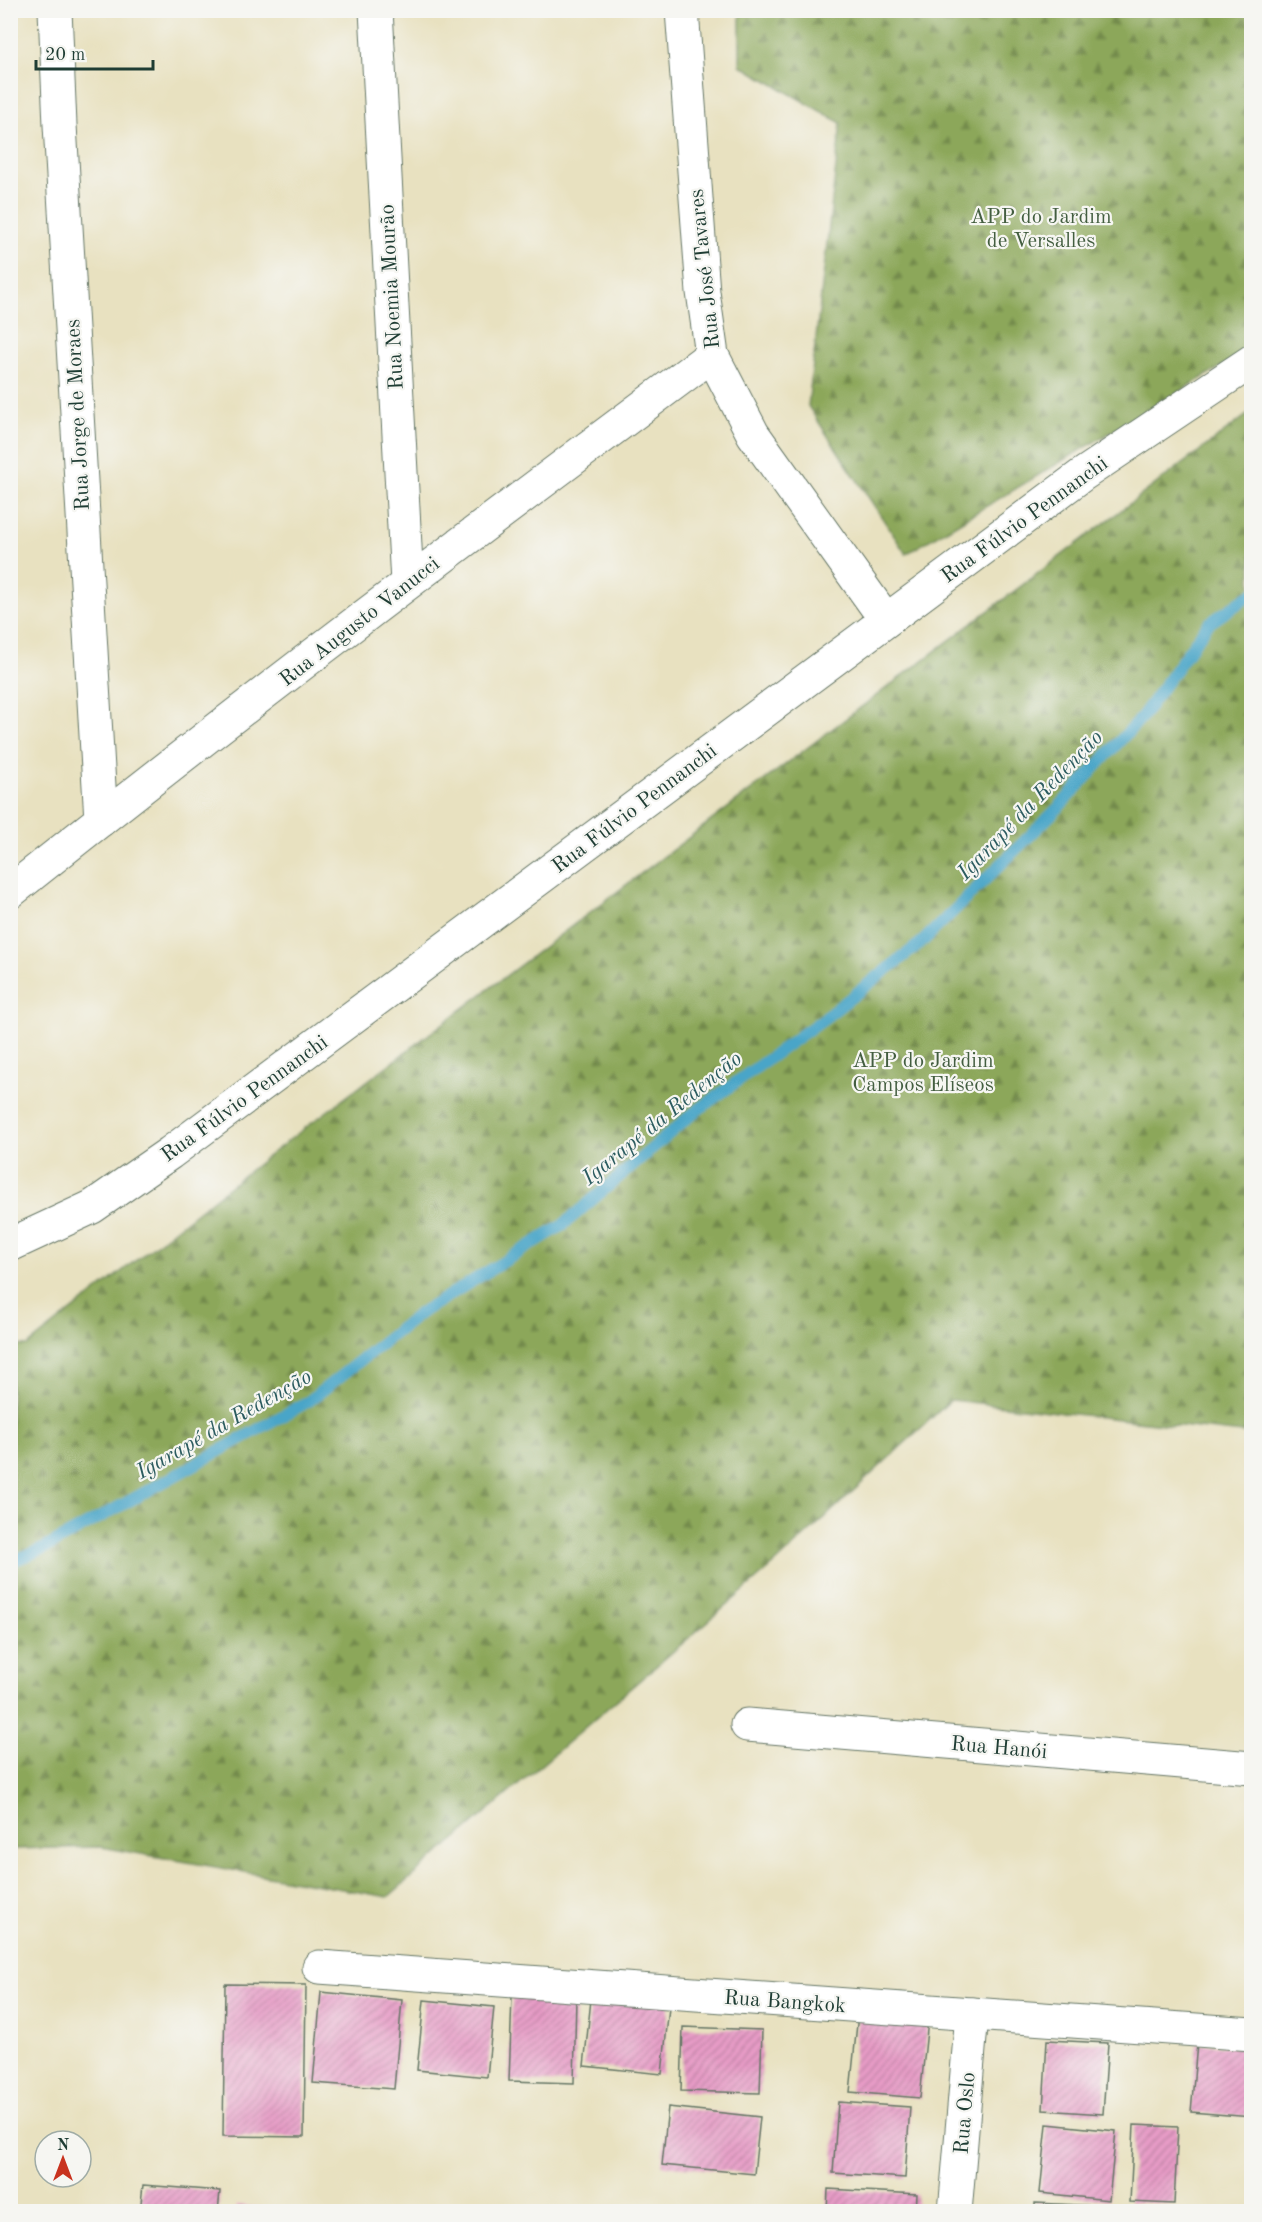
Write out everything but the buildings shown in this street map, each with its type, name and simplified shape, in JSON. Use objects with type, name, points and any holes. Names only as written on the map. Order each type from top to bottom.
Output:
[{"type":"street","name":"Rua Jorge de Moraes","points":[[55,10],[101,820]]},
{"type":"street","name":"Rua Noemia Mourão","points":[[376,10],[407,583]]},
{"type":"street","name":"Rua José Tavares","points":[[682,10],[702,292],[712,355],[753,434],[886,620]]},
{"type":"street","name":"Rua Augusto Vanucci","points":[[10,892],[407,583],[712,355]]},
{"type":"street","name":"Rua Fúlvio Pennanchi","points":[[10,1245],[92,1207],[170,1153],[1082,475],[1251,361]]},
{"type":"street","name":"Rua Hanói","points":[[747,1725],[1251,1768]]},
{"type":"street","name":"Rua Bangkok","points":[[319,1967],[1251,2034]]},
{"type":"street","name":"Rua Oslo","points":[[955,2211],[972,2014]]},
{"type":"green space","name":"APP do Jardim de Versalles","points":[[740,11],[1251,11],[1251,349],[906,554],[808,406],[841,123],[740,65]]},
{"type":"green space","name":"APP do Jardim Campos Elíseos","points":[[1251,412],[1251,1434],[951,1400],[777,1562],[388,1897],[101,1847],[11,1849],[11,1345],[27,1346],[268,1156]]},
{"type":"waterway","name":"Igarapé da Redenção","points":[[10,1562],[43,1549],[309,1401],[419,1314],[563,1225],[691,1115],[826,1017],[922,942],[1057,809],[1141,718],[1208,624],[1252,594]]}]
